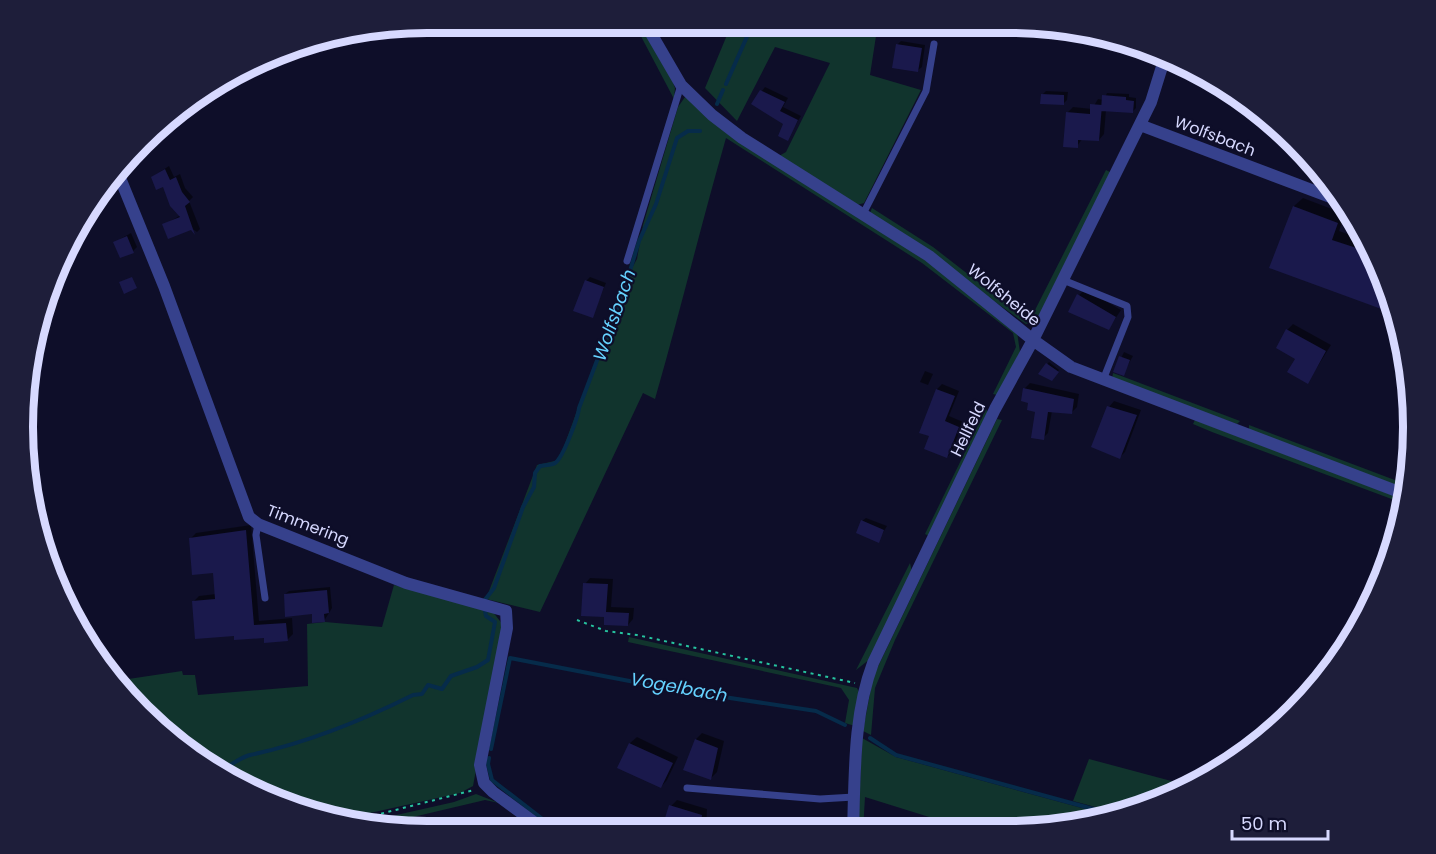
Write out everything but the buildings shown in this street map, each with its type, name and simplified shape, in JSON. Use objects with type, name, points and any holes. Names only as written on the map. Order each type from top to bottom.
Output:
[{"type":"street","name":"Wolfsheide","points":[[651,33],[681,85],[712,115],[742,138],[929,256],[1033,340],[1071,367],[1397,491]]},
{"type":"street","name":"Hellfeld","points":[[853,821],[859,727],[865,685],[995,409],[1033,340],[1140,125],[1151,102],[1163,64]]},
{"type":"street","name":"Wolfsbach","points":[[1140,125],[1329,196]]},
{"type":"street","name":"Timmering","points":[[121,179],[164,286],[249,517],[258,524],[406,583],[506,611],[507,628],[480,765],[484,783]]},
{"type":"street","points":[[484,783],[533,821]]},
{"type":"lane","points":[[863,214],[926,92],[934,44]]},
{"type":"lane","points":[[627,261],[681,85]]},
{"type":"lane","points":[[1063,280],[1127,306],[1128,317],[1103,381]]},
{"type":"lane","points":[[258,524],[256,535],[265,598]]},
{"type":"lane","points":[[687,788],[820,798],[854,797]]},
{"type":"path","points":[[577,620],[606,631],[637,634],[865,685]]},
{"type":"path","points":[[370,817],[463,795],[484,783]]},
{"type":"green space","points":[[639,33],[645,33],[672,80],[675,88],[674,99]]},
{"type":"green space","points":[[728,33],[876,33],[870,75],[921,90],[864,203],[857,205],[779,156],[786,152],[830,63],[775,47],[737,121],[705,88]]},
{"type":"green space","points":[[685,97],[925,260],[1017,332],[1020,352],[997,395],[993,394],[1016,347],[1013,333],[922,263],[726,138],[655,399],[643,393],[540,612],[486,599],[537,465],[559,460],[624,282],[637,259],[643,225],[678,107]]},
{"type":"green space","points":[[1106,170],[1112,173],[1038,321],[1026,324],[870,213],[872,208],[933,247],[1022,316],[1034,312]]},
{"type":"green space","points":[[1113,373],[1240,421],[1237,424],[1112,380]]},
{"type":"green space","points":[[986,409],[988,413],[929,536],[925,534]]},
{"type":"green space","points":[[997,419],[1002,420],[895,640],[875,688],[871,735],[863,731],[873,677]]},
{"type":"green space","points":[[1195,420],[1396,497],[1396,501],[1212,432],[1193,424]]},
{"type":"green space","points":[[1249,425],[1399,482],[1398,487],[1249,431]]},
{"type":"green space","points":[[910,563],[912,572],[870,659],[856,670]]},
{"type":"green space","points":[[394,585],[493,612],[503,625],[473,786],[460,793],[361,815],[300,800],[253,780],[208,755],[148,706],[125,680],[182,671],[183,675],[195,675],[198,695],[308,686],[307,624],[325,622],[382,627]]},
{"type":"green space","points":[[629,637],[857,688],[860,694],[855,726],[845,723],[849,700],[841,688],[628,642]]},
{"type":"green space","points":[[862,738],[896,757],[1094,811],[1035,820],[942,821],[865,797],[864,821],[858,821]]},
{"type":"green space","points":[[1089,759],[1177,783],[1136,800],[1104,809],[1073,801]]},
{"type":"green space","points":[[476,794],[499,803],[485,800],[401,820],[381,818],[454,802]]},
{"type":"waterway","name":"Wolfsbach","points":[[726,84],[749,33]]},
{"type":"waterway","name":"Wolfsbach","points":[[717,104],[723,90]]},
{"type":"waterway","name":"Wolfsbach","points":[[484,601],[494,588],[523,507],[534,487],[535,473],[540,466],[550,465],[558,460],[570,437],[626,284],[639,241],[656,204],[677,138],[688,131],[700,131]]},
{"type":"waterway","name":"Vogelbach","points":[[228,767],[246,756],[313,738],[374,714],[413,695],[422,694],[428,685],[442,689],[451,676],[477,667],[488,660],[495,622],[486,616],[485,611]]},
{"type":"waterway","name":"Vogelbach","points":[[491,749],[510,658],[671,689],[816,711],[845,725]]},
{"type":"waterway","name":"Vogelbach","points":[[870,738],[896,755],[1099,810]]},
{"type":"waterway","points":[[489,758],[488,764],[492,780],[545,821]]}]
